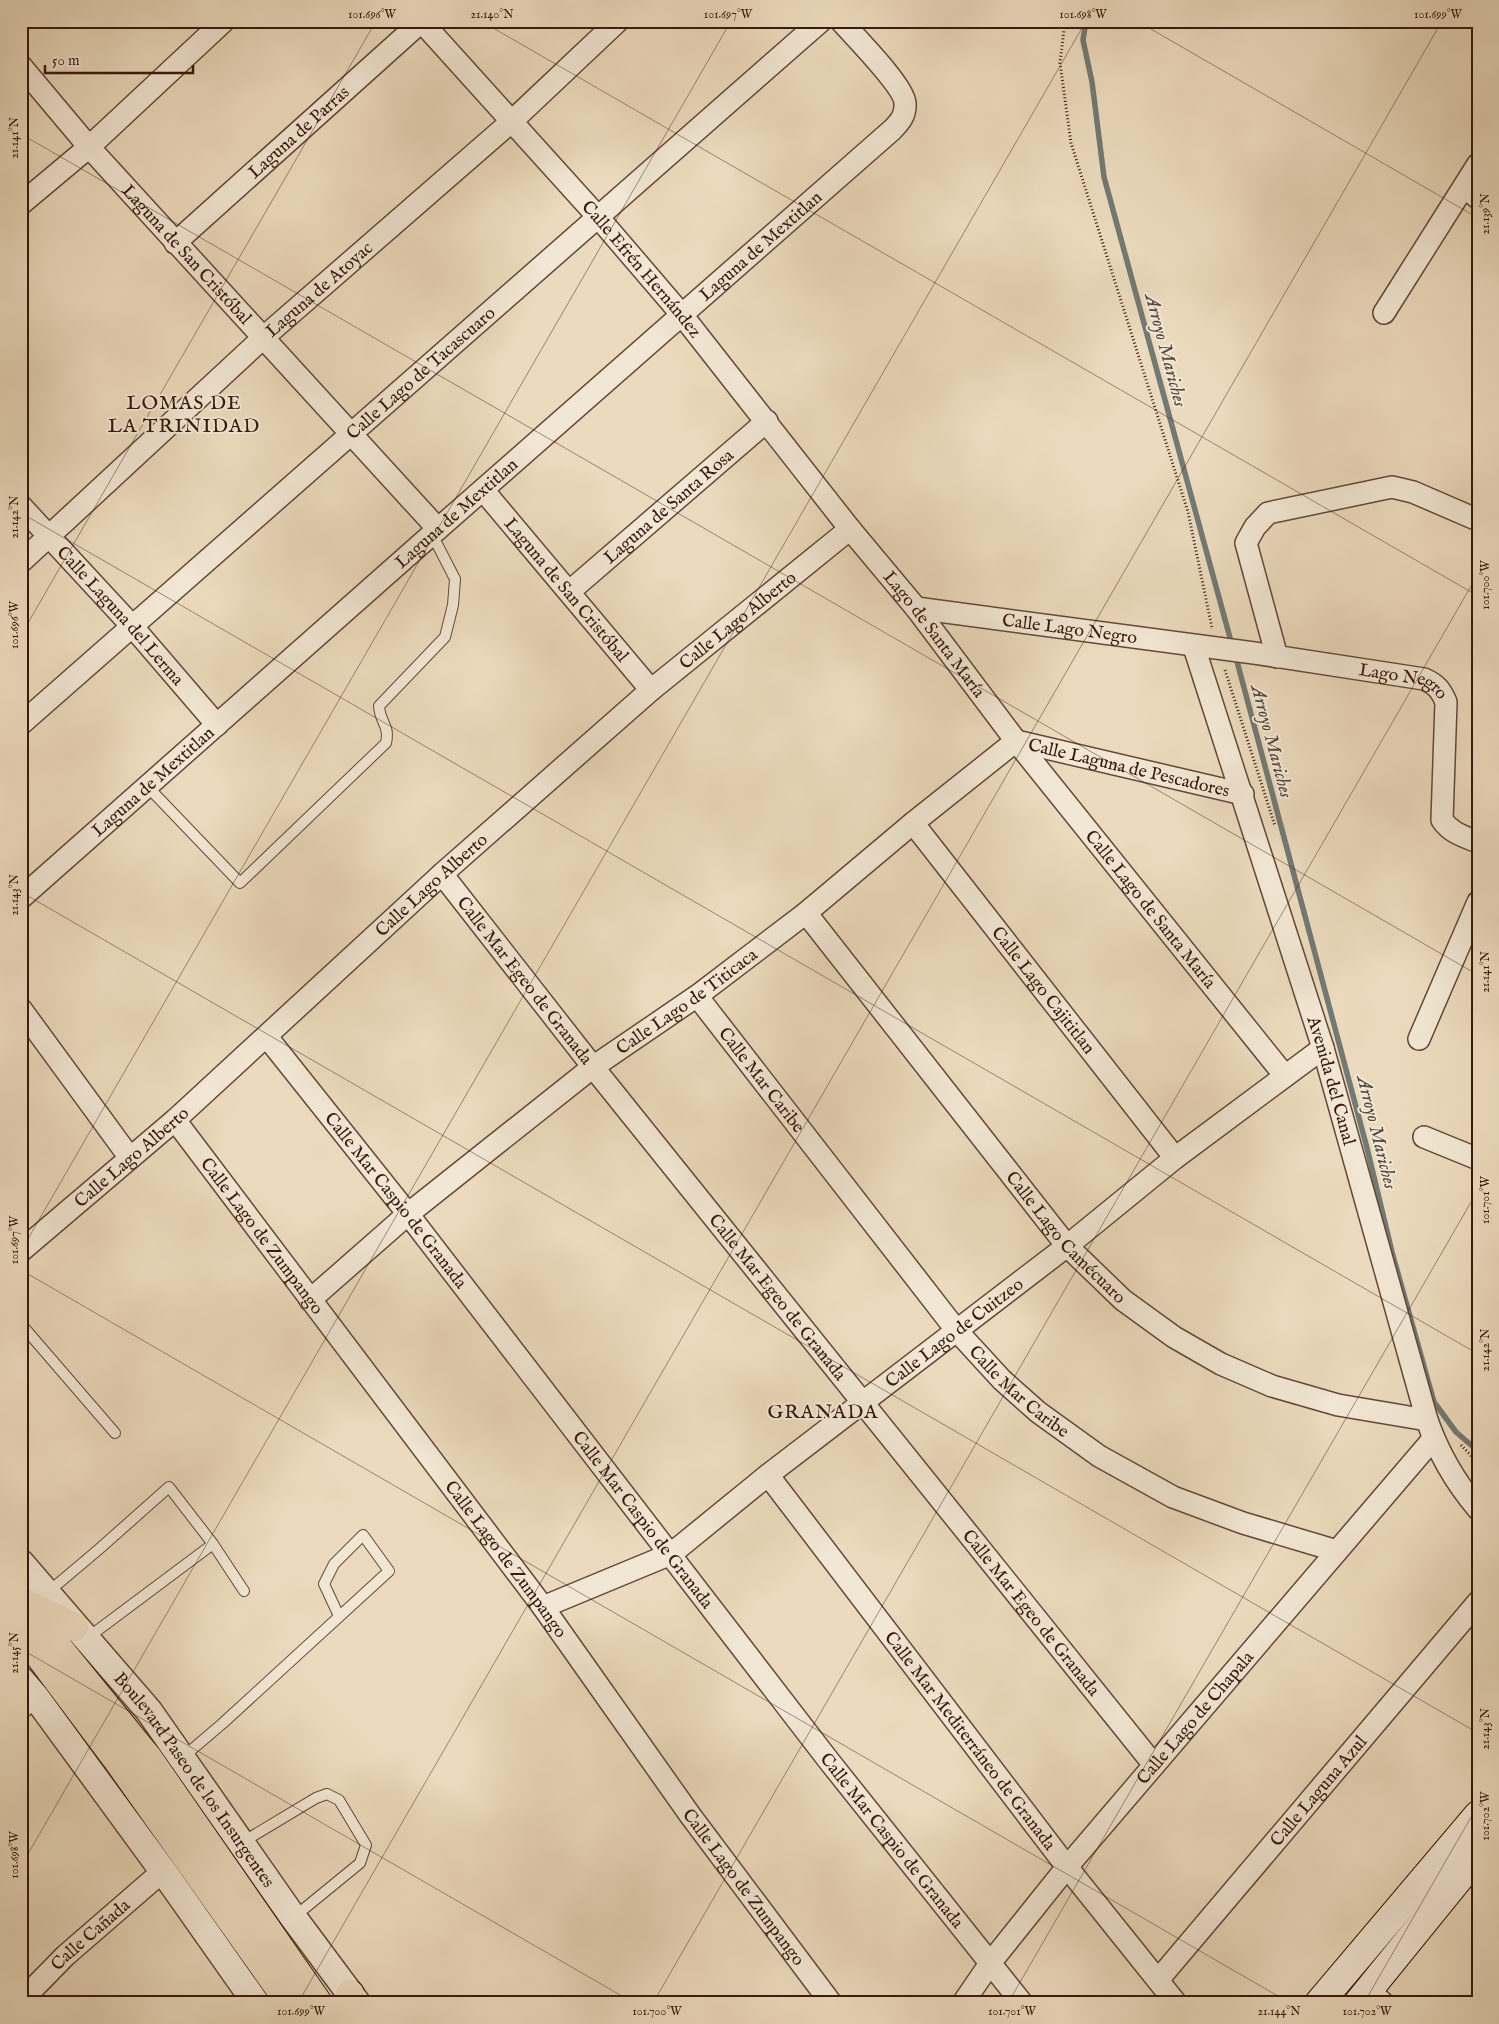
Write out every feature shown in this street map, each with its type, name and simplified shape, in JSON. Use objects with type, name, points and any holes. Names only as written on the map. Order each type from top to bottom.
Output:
[{"type":"main road","points":[[30,1599],[80,1633]]},
{"type":"main road","name":"Boulevard Paseo de los Insurgentes","points":[[30,1599],[148,1758],[318,2003]]},
{"type":"main road","points":[[27,1647],[116,1758],[290,2003]]},
{"type":"main road","points":[[1319,2003],[1478,1815]]},
{"type":"main road","points":[[1370,1999],[1478,1855]]},
{"type":"street","points":[[21,204],[89,147],[224,21]]},
{"type":"street","name":"Calle Efrén Hernández","points":[[422,21],[598,217],[682,315],[850,529]]},
{"type":"street","name":"Laguna de Parras","points":[[175,242],[422,21]]},
{"type":"street","name":"Laguna de Atoyac","points":[[21,562],[264,337],[511,122],[618,21]]},
{"type":"street","name":"Calle Lago de Tacascuaro","points":[[21,724],[821,21]]},
{"type":"street","name":"Laguna de Mextitlan","points":[[21,898],[892,130],[903,118],[905,101],[897,85],[841,21]]},
{"type":"street","name":"Laguna de San Cristóbal","points":[[21,66],[89,147],[351,433],[434,532]]},
{"type":"street","points":[[1384,313],[1471,192],[1478,164]]},
{"type":"street","name":"Laguna de Santa Rosa","points":[[570,591],[767,421]]},
{"type":"street","points":[[1277,657],[1246,543],[1255,527],[1268,514],[1392,487],[1413,492],[1478,520]]},
{"type":"street","name":"Laguna de San Cristóbal","points":[[483,490],[570,591],[651,690]]},
{"type":"street","name":"Calle Laguna del Lerma","points":[[21,506],[132,626],[216,725]]},
{"type":"street","name":"Lago de Santa María","points":[[850,529],[916,608],[1016,741]]},
{"type":"street","name":"Calle Lago Alberto","points":[[21,1251],[176,1120],[442,874],[651,690],[850,529]]},
{"type":"street","name":"Calle Lago Negro","points":[[916,608],[1223,650]]},
{"type":"street","name":"Avenida del Canal","points":[[1194,647],[1323,1048],[1430,1429],[1462,1489],[1478,1509]]},
{"type":"street","name":"Lago Negro","points":[[1223,650],[1414,676],[1434,683],[1441,690],[1446,702],[1442,820],[1456,834],[1478,842]]},
{"type":"street","name":"Calle Laguna de Pescadores","points":[[1016,741],[1242,794]]},
{"type":"street","name":"Calle Lago de Titicaca","points":[[310,1300],[408,1214],[593,1067],[697,996],[806,913],[913,823],[1016,741]]},
{"type":"street","name":"Calle Lago de Santa María","points":[[1016,741],[1285,1076]]},
{"type":"street","name":"Calle Lago Cajititlan","points":[[913,823],[1175,1158]]},
{"type":"street","name":"Calle Mar Egeo de Granada","points":[[442,874],[593,1067],[1154,1766]]},
{"type":"street","points":[[1419,1039],[1478,902]]},
{"type":"street","name":"Calle Lago Camécuaro","points":[[806,913],[1067,1246],[1123,1300],[1174,1337],[1221,1364],[1272,1386],[1430,1429]]},
{"type":"street","name":"Calle Mar Caribe","points":[[697,996],[957,1331],[1002,1380],[1038,1412],[1099,1456],[1173,1497],[1243,1523],[1337,1551]]},
{"type":"street","points":[[21,1009],[130,1158]]},
{"type":"street","name":"Calle Mar Caspio de Granada","points":[[267,1037],[408,1214],[829,1761],[1022,2003]]},
{"type":"street","name":"Calle Lago de Cuitzeo","points":[[543,1607],[671,1554],[768,1475],[1067,1246],[1175,1158],[1323,1048]]},
{"type":"street","name":"Calle Lago de Zumpango","points":[[176,1120],[543,1607],[690,1815],[831,2003]]},
{"type":"street","points":[[1424,1138],[1478,1159]]},
{"type":"street","name":"Calle Lago de Chapala","points":[[963,2003],[991,1962],[1067,1867],[1337,1551],[1430,1429]]},
{"type":"street","name":"Calle Mar Mediterráneo de Granada","points":[[768,1475],[1067,1867],[1176,2003]]},
{"type":"street","name":"Boulevard Paseo de los Insurgentes","points":[[21,1564],[30,1599]]},
{"type":"street","name":"Calle Laguna Azul","points":[[1158,1980],[1478,1602]]},
{"type":"street","name":"Boulevard Paseo de los Insurgentes","points":[[80,1633],[149,1711],[240,1844],[353,2000]]},
{"type":"street","points":[[26,1695],[163,1871],[256,2003]]},
{"type":"street","name":"Calle Cañada","points":[[21,2001],[65,1956],[163,1871]]},
{"type":"lane","points":[[147,786],[240,883],[386,743],[389,732],[380,713],[379,706],[445,637],[453,604],[455,579],[437,544],[434,532]]},
{"type":"lane","points":[[21,1324],[115,1433]]},
{"type":"lane","points":[[30,1599],[98,1550],[169,1487],[213,1544],[244,1591]]},
{"type":"lane","points":[[181,1758],[223,1723],[389,1571],[363,1535],[334,1564],[324,1584],[339,1616]]},
{"type":"lane","points":[[80,1633],[213,1544]]},
{"type":"lane","points":[[240,1844],[316,1798],[327,1794],[339,1800],[366,1845],[365,1853],[360,1863],[293,1917]]},
{"type":"waterway","name":"Arroyo Mariches","points":[[1086,21],[1083,40],[1092,82],[1104,177],[1232,645]]},
{"type":"waterway","name":"Arroyo Mariches","points":[[1235,654],[1367,1148],[1392,1252],[1434,1402],[1456,1432],[1478,1451]]},
{"type":"district","name":"LOMAS DE LA TRINIDAD","points":[[184,414]]},
{"type":"district","name":"GRANADA","points":[[823,1411]]}]
